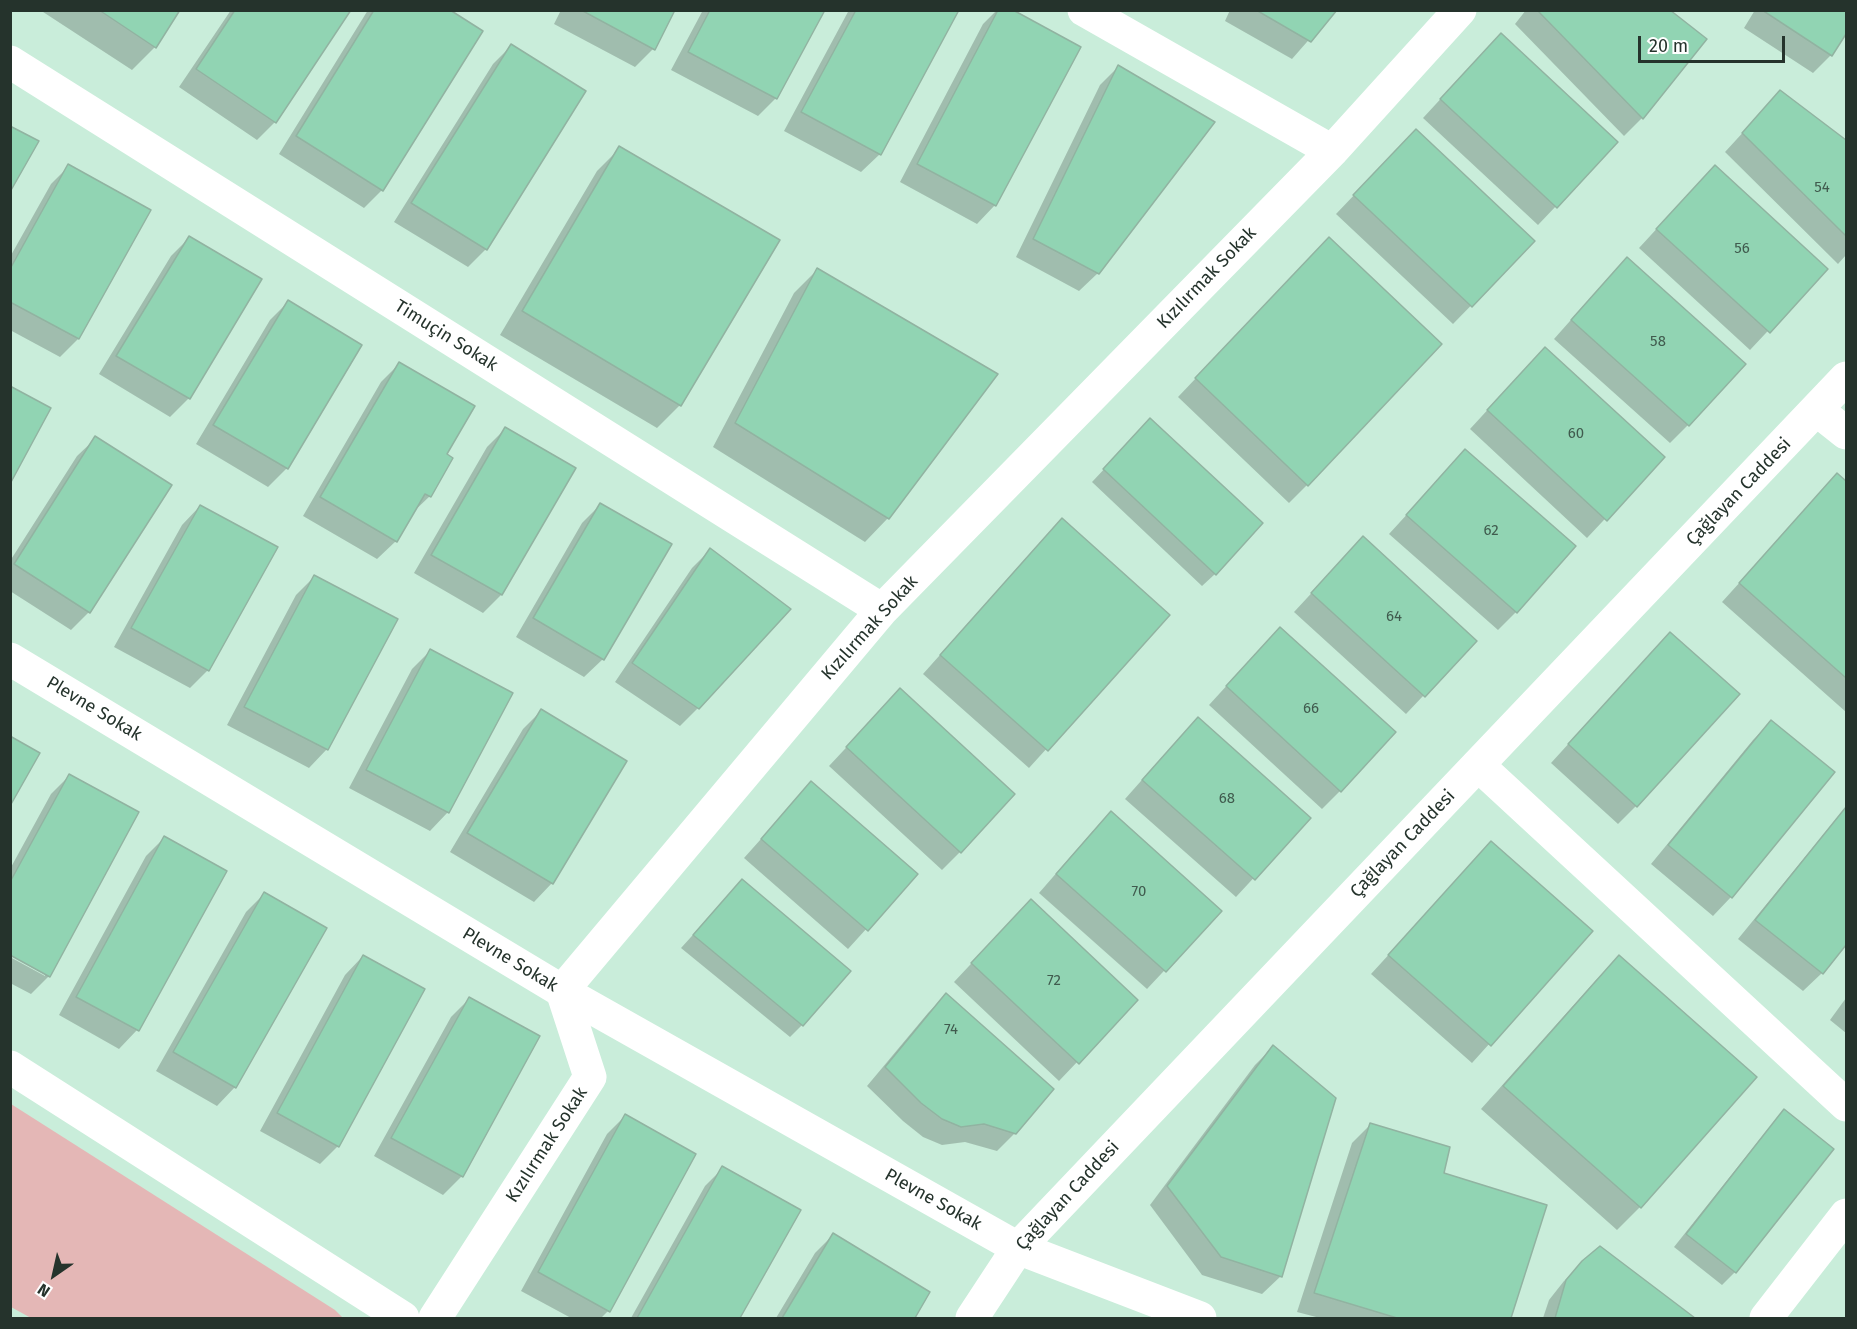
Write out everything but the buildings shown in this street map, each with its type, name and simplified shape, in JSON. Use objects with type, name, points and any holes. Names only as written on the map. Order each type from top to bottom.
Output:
[{"type":"street","points":[[1084,10],[1332,151]]},
{"type":"street","name":"Kızılırmak Sokak","points":[[435,1318],[590,1077],[562,992],[882,610],[1332,151],[1460,10]]},
{"type":"street","name":"Timuçin Sokak","points":[[10,62],[882,610]]},
{"type":"street","name":"Çağlayan Caddesi","points":[[972,1318],[1018,1248],[1846,378]]},
{"type":"street","points":[[1817,410],[1846,433]]},
{"type":"street","name":"Plevne Sokak","points":[[10,659],[562,992],[1018,1248],[1200,1318]]},
{"type":"street","points":[[1479,765],[1846,1106]]},
{"type":"street","points":[[10,1067],[403,1318]]},
{"type":"street","points":[[1766,1318],[1846,1215]]},
{"type":"shaded area","points":[[11,1104],[335,1310],[343,1318],[31,1318],[11,1307]]}]
